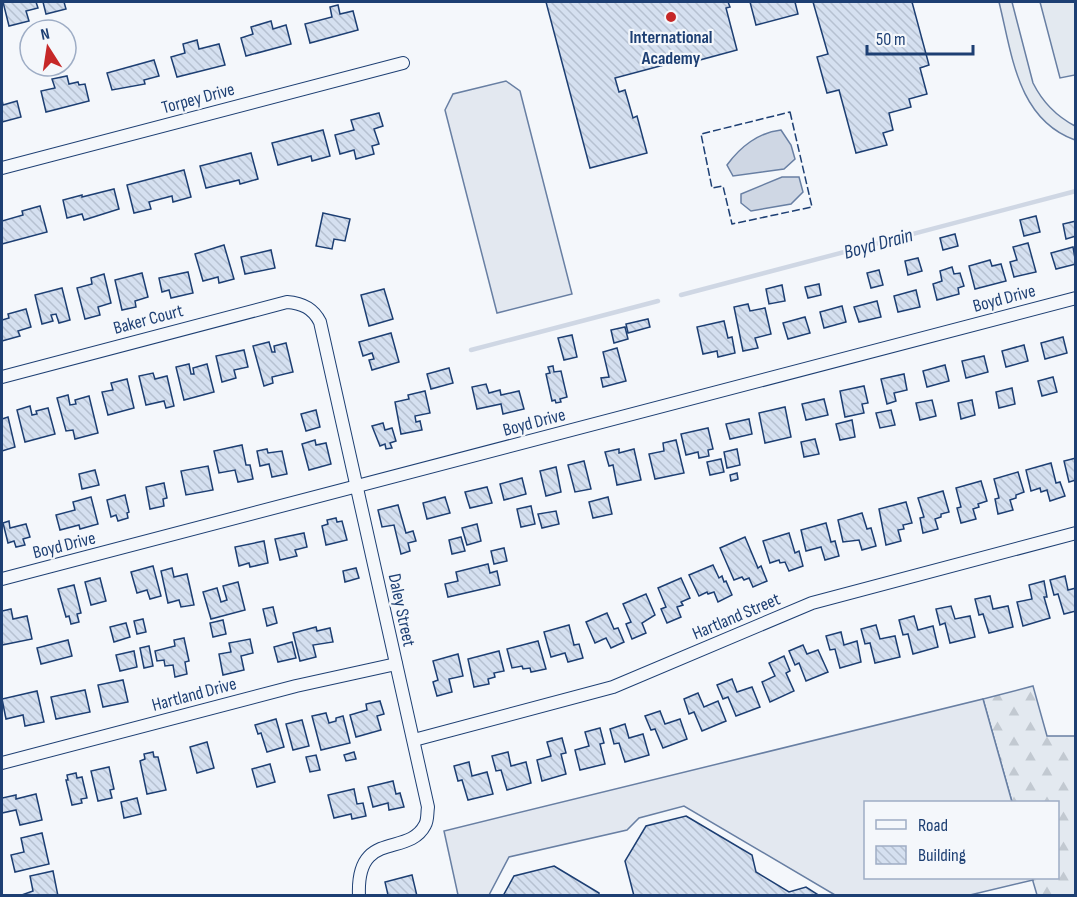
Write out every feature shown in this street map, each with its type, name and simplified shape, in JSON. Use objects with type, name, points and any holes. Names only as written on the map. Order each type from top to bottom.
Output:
[{"type":"street","name":"Torpey Drive","points":[[2,168],[403,63]]},
{"type":"street","name":"Boyd Drive","points":[[2,579],[357,488],[1076,298]]},
{"type":"street","name":"Baker Court","points":[[2,377],[274,305],[287,302],[304,305]]},
{"type":"street","name":"Daley Street","points":[[304,305],[316,314],[320,322],[428,807],[424,827],[418,833],[409,839],[375,851],[366,860],[358,880],[359,896]]},
{"type":"street","name":"Hartland Street","points":[[414,740],[613,687],[821,600],[1076,533]]},
{"type":"street","name":"Hartland Drive","points":[[2,763],[296,686],[396,664]]},
{"type":"green space","points":[[999,2],[1012,2],[1033,83],[1051,108],[1075,126],[1075,140],[1056,130],[1040,117],[1029,101],[1013,63]]},
{"type":"green space","points":[[1040,2],[1075,2],[1075,75],[1060,78]]},
{"type":"green space","points":[[1033,686],[1047,736],[1075,736],[1075,895],[1037,895],[1032,879],[1059,879],[1059,801],[1012,801],[983,699]]},
{"type":"shaded area","points":[[506,81],[520,91],[572,294],[497,313],[445,110],[453,94]]},
{"type":"shaded area","points":[[781,130],[791,145],[795,159],[784,169],[733,176],[727,165],[738,152],[758,137]]},
{"type":"shaded area","points":[[782,177],[799,177],[803,192],[791,204],[751,211],[741,203],[741,194]]},
{"type":"shaded area","points":[[983,699],[1012,801],[864,801],[864,879],[1033,880],[970,895],[835,895],[684,806],[639,818],[627,830],[509,857],[489,895],[458,895],[444,831]]},
{"type":"building","points":[[3,2],[36,2],[38,8],[26,11],[28,18],[18,18],[18,24],[9,26]]},
{"type":"building","points":[[43,2],[64,2],[66,9],[46,14]]},
{"type":"building","points":[[546,2],[728,2],[730,7],[726,8],[737,50],[696,61],[694,57],[615,78],[619,92],[625,90],[633,118],[637,116],[647,153],[590,168]]},
{"type":"building","points":[[750,2],[795,2],[798,14],[756,25]]},
{"type":"building","points":[[813,2],[912,2],[929,65],[920,68],[927,94],[909,99],[911,107],[889,113],[893,130],[883,133],[887,145],[856,153],[839,90],[827,93],[817,57],[828,54]]},
{"type":"building","points":[[338,5],[340,14],[353,11],[358,30],[310,43],[305,24],[332,17],[330,7]]},
{"type":"building","points":[[271,21],[273,29],[286,25],[291,44],[246,56],[241,38],[253,34],[251,27]]},
{"type":"building","points":[[197,40],[199,49],[219,44],[225,65],[177,77],[171,57],[185,53],[183,44]]},
{"type":"building","points":[[154,60],[159,76],[144,80],[145,84],[112,90],[107,73]]},
{"type":"building","points":[[68,78],[69,84],[78,82],[79,85],[85,84],[89,101],[46,112],[41,91],[55,88],[52,79]]},
{"type":"building","points":[[2,100],[3,105],[17,101],[21,117],[2,122]]},
{"type":"building","points":[[379,113],[383,126],[374,129],[379,144],[372,146],[374,154],[356,159],[354,150],[340,154],[335,135],[354,130],[351,120]]},
{"type":"building","points":[[323,130],[330,156],[312,161],[311,156],[278,165],[272,143]]},
{"type":"building","points":[[251,153],[258,179],[240,184],[239,180],[206,188],[200,166]]},
{"type":"building","points":[[184,170],[191,197],[173,202],[172,196],[149,202],[151,209],[134,213],[127,185]]},
{"type":"building","points":[[114,189],[119,209],[84,220],[82,214],[67,218],[63,200]]},
{"type":"building","points":[[40,206],[47,232],[2,244],[2,221],[23,215],[22,211]]},
{"type":"building","points":[[323,213],[350,219],[345,241],[334,239],[332,249],[316,246]]},
{"type":"building","points":[[1036,216],[1040,232],[1024,236],[1020,220]]},
{"type":"building","points":[[1076,221],[1076,236],[1066,239],[1063,224]]},
{"type":"building","points":[[955,234],[958,246],[943,250],[940,238]]},
{"type":"building","points":[[1028,243],[1036,272],[1014,277],[1010,262],[1017,260],[1013,247]]},
{"type":"building","points":[[224,245],[234,279],[219,283],[218,277],[203,281],[195,254]]},
{"type":"building","points":[[1073,247],[1076,264],[1056,269],[1051,253]]},
{"type":"building","points":[[271,250],[275,268],[245,274],[241,257]]},
{"type":"building","points":[[918,258],[922,271],[908,275],[905,261]]},
{"type":"building","points":[[990,260],[992,266],[1001,264],[1006,281],[975,289],[969,266]]},
{"type":"building","points":[[952,267],[954,274],[960,273],[964,286],[958,288],[959,294],[937,300],[933,284],[942,281],[940,271]]},
{"type":"building","points":[[879,270],[883,285],[871,288],[867,273]]},
{"type":"building","points":[[188,272],[193,293],[171,298],[169,290],[162,292],[159,278]]},
{"type":"building","points":[[142,273],[148,297],[135,301],[136,307],[122,310],[115,280]]},
{"type":"building","points":[[104,274],[111,303],[98,307],[100,315],[85,319],[77,288],[92,284],[91,278]]},
{"type":"building","points":[[819,284],[821,295],[808,298],[805,287]]},
{"type":"building","points":[[782,285],[785,301],[769,304],[766,289]]},
{"type":"building","points":[[62,288],[70,320],[59,323],[56,314],[51,315],[53,321],[42,324],[35,295]]},
{"type":"building","points":[[384,289],[393,319],[369,326],[361,295]]},
{"type":"building","points":[[916,290],[920,307],[898,312],[894,296]]},
{"type":"building","points":[[877,301],[881,317],[859,322],[854,307]]},
{"type":"building","points":[[748,304],[750,311],[765,308],[771,334],[755,338],[758,348],[743,351],[734,307]]},
{"type":"building","points":[[842,306],[846,322],[824,328],[820,312]]},
{"type":"building","points":[[26,309],[31,327],[18,331],[20,336],[2,341],[2,320],[9,318],[8,314]]},
{"type":"building","points":[[805,317],[810,333],[788,339],[783,323]]},
{"type":"building","points":[[648,319],[650,327],[628,333],[626,324]]},
{"type":"building","points":[[724,321],[728,338],[732,337],[735,353],[718,357],[717,351],[703,354],[697,327]]},
{"type":"building","points":[[625,327],[628,339],[614,343],[611,330]]},
{"type":"building","points":[[391,333],[399,362],[372,370],[369,360],[374,359],[372,353],[363,356],[359,342]]},
{"type":"building","points":[[572,335],[577,357],[564,360],[558,338]]},
{"type":"building","points":[[1063,337],[1067,353],[1045,359],[1041,343]]},
{"type":"building","points":[[269,342],[272,352],[275,352],[274,346],[286,343],[293,372],[272,377],[273,383],[264,386],[253,346]]},
{"type":"building","points":[[1024,345],[1028,361],[1006,367],[1002,351]]},
{"type":"building","points":[[617,348],[626,381],[603,387],[601,378],[609,377],[603,352]]},
{"type":"building","points":[[244,350],[248,367],[234,370],[236,378],[222,382],[216,356]]},
{"type":"building","points":[[984,356],[988,372],[966,378],[962,361]]},
{"type":"building","points":[[189,364],[191,374],[194,374],[193,368],[207,364],[214,392],[184,400],[176,367]]},
{"type":"building","points":[[945,365],[949,381],[927,387],[923,371]]},
{"type":"building","points":[[553,366],[554,372],[561,371],[567,397],[556,403],[555,400],[552,401],[546,374],[550,373],[548,367]]},
{"type":"building","points":[[449,368],[453,383],[431,389],[427,374]]},
{"type":"building","points":[[153,373],[155,379],[167,376],[174,406],[166,408],[164,401],[146,405],[139,376]]},
{"type":"building","points":[[904,374],[907,390],[894,393],[896,401],[887,404],[881,379]]},
{"type":"building","points":[[1053,377],[1057,392],[1042,396],[1038,381]]},
{"type":"building","points":[[127,379],[134,408],[108,415],[102,392],[113,390],[111,383]]},
{"type":"building","points":[[486,384],[489,393],[500,390],[501,395],[519,391],[524,409],[503,414],[501,404],[477,409],[472,387]]},
{"type":"building","points":[[864,386],[868,403],[862,404],[864,413],[845,417],[840,391]]},
{"type":"building","points":[[1012,388],[1015,404],[999,408],[996,392]]},
{"type":"building","points":[[425,391],[430,413],[415,416],[416,422],[420,421],[422,430],[401,434],[395,402],[409,399],[408,395]]},
{"type":"building","points":[[68,395],[70,405],[76,404],[75,400],[89,396],[98,433],[75,439],[73,430],[66,431],[57,398]]},
{"type":"building","points":[[824,399],[828,415],[806,420],[802,404]]},
{"type":"building","points":[[932,400],[936,416],[920,420],[916,403]]},
{"type":"building","points":[[972,400],[975,415],[961,419],[958,403]]},
{"type":"building","points":[[30,406],[32,415],[37,414],[36,411],[48,408],[55,434],[25,442],[17,410]]},
{"type":"building","points":[[785,407],[791,437],[765,443],[759,413]]},
{"type":"building","points":[[316,410],[320,427],[306,431],[301,414]]},
{"type":"building","points":[[891,410],[895,425],[880,428],[876,413]]},
{"type":"building","points":[[8,417],[15,447],[2,451],[2,419]]},
{"type":"building","points":[[749,419],[752,434],[730,439],[726,424]]},
{"type":"building","points":[[852,420],[855,437],[840,440],[836,424]]},
{"type":"building","points":[[383,423],[385,430],[392,428],[396,441],[390,443],[392,448],[386,449],[385,444],[380,446],[372,426]]},
{"type":"building","points":[[708,428],[713,449],[708,450],[709,456],[699,458],[698,452],[686,455],[681,434]]},
{"type":"building","points":[[815,439],[819,454],[804,457],[801,442]]},
{"type":"building","points":[[315,440],[316,445],[326,443],[331,464],[309,470],[302,444]]},
{"type":"building","points":[[676,440],[684,473],[655,479],[649,454],[664,451],[663,443]]},
{"type":"building","points":[[242,445],[246,465],[250,465],[253,479],[238,482],[235,470],[219,473],[214,451]]},
{"type":"building","points":[[267,449],[268,453],[282,451],[287,474],[272,477],[269,464],[260,466],[257,451]]},
{"type":"building","points":[[619,449],[619,453],[634,449],[641,480],[617,485],[613,465],[609,466],[605,452]]},
{"type":"building","points":[[737,449],[740,465],[727,468],[724,452]]},
{"type":"building","points":[[1076,458],[1076,480],[1069,482],[1064,461]]},
{"type":"building","points":[[721,459],[724,472],[710,475],[707,462]]},
{"type":"building","points":[[584,461],[591,489],[575,492],[568,465]]},
{"type":"building","points":[[1051,463],[1056,483],[1060,482],[1065,496],[1050,501],[1047,490],[1041,492],[1040,488],[1031,491],[1026,470]]},
{"type":"building","points":[[208,466],[213,490],[186,495],[181,471]]},
{"type":"building","points":[[556,467],[561,492],[546,496],[540,471]]},
{"type":"building","points":[[95,470],[99,485],[82,489],[79,474]]},
{"type":"building","points":[[1018,472],[1024,492],[1010,500],[1013,510],[998,514],[995,499],[999,498],[994,479]]},
{"type":"building","points":[[737,473],[738,479],[731,481],[730,475]]},
{"type":"building","points":[[522,478],[526,494],[504,500],[500,484]]},
{"type":"building","points":[[981,481],[987,501],[978,504],[979,507],[973,509],[976,519],[961,523],[957,508],[961,507],[956,488]]},
{"type":"building","points":[[164,483],[167,498],[163,499],[164,506],[150,509],[146,487]]},
{"type":"building","points":[[487,487],[492,503],[470,508],[465,492]]},
{"type":"building","points":[[943,491],[949,512],[935,519],[938,529],[923,533],[920,518],[924,517],[918,498]]},
{"type":"building","points":[[125,495],[128,518],[118,521],[116,515],[111,517],[107,500]]},
{"type":"building","points":[[91,497],[98,524],[80,529],[79,525],[60,530],[56,515],[75,510],[73,502]]},
{"type":"building","points":[[445,497],[450,513],[427,519],[423,503]]},
{"type":"building","points":[[608,497],[612,514],[593,518],[589,502]]},
{"type":"building","points":[[906,502],[912,523],[903,525],[904,529],[898,530],[901,541],[886,545],[879,509]]},
{"type":"building","points":[[398,505],[406,533],[413,531],[416,541],[408,543],[410,551],[401,554],[394,525],[382,527],[378,510]]},
{"type":"building","points":[[531,506],[535,524],[521,527],[517,509]]},
{"type":"building","points":[[556,511],[559,524],[542,528],[538,514]]},
{"type":"building","points":[[862,513],[867,529],[871,528],[876,546],[862,550],[859,540],[843,542],[838,520]]},
{"type":"building","points":[[336,518],[337,522],[342,521],[347,540],[326,545],[322,526],[328,524],[327,520]]},
{"type":"building","points":[[9,521],[10,528],[26,524],[30,537],[23,539],[25,545],[16,547],[14,541],[8,543],[3,523]]},
{"type":"building","points":[[826,523],[831,542],[835,541],[839,556],[825,560],[821,547],[806,551],[801,530]]},
{"type":"building","points":[[477,524],[481,541],[467,545],[462,528]]},
{"type":"building","points":[[304,533],[307,547],[295,550],[297,556],[280,560],[275,539]]},
{"type":"building","points":[[789,533],[795,553],[799,551],[803,566],[789,571],[785,562],[780,563],[779,560],[770,563],[763,541]]},
{"type":"building","points":[[461,537],[465,551],[452,554],[449,540]]},
{"type":"building","points":[[745,537],[758,568],[761,566],[767,581],[753,587],[749,578],[744,580],[742,577],[734,580],[720,548]]},
{"type":"building","points":[[264,541],[268,563],[250,567],[249,563],[239,566],[235,547]]},
{"type":"building","points":[[504,548],[507,561],[494,564],[491,551]]},
{"type":"building","points":[[488,564],[490,573],[497,571],[500,585],[448,597],[445,584],[458,581],[456,572]]},
{"type":"building","points":[[713,565],[719,578],[722,576],[724,582],[726,581],[732,595],[718,602],[714,592],[708,594],[707,592],[699,596],[689,575]]},
{"type":"building","points":[[153,566],[161,596],[150,599],[147,590],[137,593],[131,572]]},
{"type":"building","points":[[172,568],[174,577],[187,574],[194,605],[181,607],[179,600],[168,603],[161,571]]},
{"type":"building","points":[[356,568],[359,578],[345,582],[343,571]]},
{"type":"building","points":[[1065,576],[1068,590],[1076,588],[1076,611],[1064,614],[1058,594],[1054,595],[1050,580]]},
{"type":"building","points":[[100,578],[106,601],[91,605],[85,582]]},
{"type":"building","points":[[681,578],[690,598],[681,602],[683,605],[677,607],[681,617],[667,623],[661,609],[666,607],[658,588]]},
{"type":"building","points":[[1044,581],[1047,597],[1044,597],[1050,618],[1023,626],[1017,602],[1032,599],[1029,585]]},
{"type":"building","points":[[238,582],[245,610],[211,619],[203,592],[217,588],[221,602],[227,600],[223,586]]},
{"type":"building","points":[[74,585],[81,613],[77,614],[79,622],[71,624],[69,616],[66,617],[58,589]]},
{"type":"building","points":[[646,594],[655,615],[642,623],[646,633],[632,639],[626,624],[631,622],[623,604]]},
{"type":"building","points":[[990,596],[993,609],[1008,606],[1013,627],[989,633],[983,614],[979,615],[975,599]]},
{"type":"building","points":[[951,606],[955,619],[970,616],[975,637],[950,643],[945,623],[940,625],[936,609]]},
{"type":"building","points":[[273,607],[277,623],[267,626],[263,609]]},
{"type":"building","points":[[11,609],[13,619],[27,616],[32,639],[2,645],[2,611]]},
{"type":"building","points":[[607,613],[614,629],[618,628],[624,642],[611,648],[606,638],[595,643],[586,622]]},
{"type":"building","points":[[914,616],[918,630],[933,626],[938,647],[913,654],[908,634],[903,635],[899,620]]},
{"type":"building","points":[[143,619],[146,632],[137,634],[134,621]]},
{"type":"building","points":[[223,620],[226,634],[213,637],[210,623]]},
{"type":"building","points":[[126,623],[130,637],[114,642],[110,627]]},
{"type":"building","points":[[569,625],[574,645],[579,644],[583,658],[568,662],[565,653],[551,657],[544,632]]},
{"type":"building","points":[[876,625],[880,639],[895,636],[900,657],[875,663],[870,643],[865,644],[861,629]]},
{"type":"building","points":[[316,627],[317,631],[330,628],[333,642],[313,645],[316,657],[300,661],[293,633]]},
{"type":"building","points":[[841,632],[844,645],[857,641],[861,662],[840,668],[835,649],[830,650],[826,636]]},
{"type":"building","points":[[184,638],[189,661],[185,662],[187,674],[175,677],[173,665],[165,666],[164,660],[157,661],[155,651],[175,646],[174,640]]},
{"type":"building","points":[[250,639],[253,653],[241,656],[244,670],[223,675],[219,654],[231,652],[229,643]]},
{"type":"building","points":[[68,640],[72,656],[41,664],[37,648]]},
{"type":"building","points":[[538,641],[546,669],[531,672],[530,668],[523,669],[522,666],[512,668],[507,649]]},
{"type":"building","points":[[292,642],[296,658],[278,662],[274,647]]},
{"type":"building","points":[[803,645],[807,654],[818,650],[828,672],[806,681],[799,663],[795,665],[789,651]]},
{"type":"building","points":[[149,646],[153,666],[144,668],[140,648]]},
{"type":"building","points":[[134,651],[137,667],[120,671],[116,655]]},
{"type":"building","points":[[499,651],[504,671],[494,673],[495,677],[488,679],[489,684],[474,687],[468,659]]},
{"type":"building","points":[[458,654],[463,676],[449,679],[452,692],[437,696],[433,682],[438,680],[433,661]]},
{"type":"building","points":[[784,656],[790,671],[786,673],[794,691],[770,702],[762,682],[775,676],[769,663]]},
{"type":"building","points":[[732,679],[737,692],[752,687],[760,707],[736,716],[728,697],[723,699],[717,685]]},
{"type":"building","points":[[123,680],[128,702],[103,707],[98,685]]},
{"type":"building","points":[[85,690],[90,712],[56,719],[51,697]]},
{"type":"building","points":[[37,691],[44,722],[25,726],[23,715],[6,719],[2,699]]},
{"type":"building","points":[[698,693],[704,707],[718,701],[726,721],[702,731],[694,712],[689,714],[684,699]]},
{"type":"building","points":[[380,701],[384,714],[377,716],[381,730],[356,737],[350,715],[367,710],[366,704]]},
{"type":"building","points":[[660,711],[665,724],[680,719],[687,739],[663,748],[655,729],[651,730],[645,716]]},
{"type":"building","points":[[326,713],[329,723],[343,716],[350,743],[321,750],[312,716]]},
{"type":"building","points":[[276,719],[284,747],[267,752],[261,733],[258,734],[255,725]]},
{"type":"building","points":[[302,720],[309,746],[293,750],[286,724]]},
{"type":"building","points":[[625,724],[629,738],[643,734],[649,755],[625,762],[619,743],[614,744],[610,729]]},
{"type":"building","points":[[600,728],[604,743],[600,744],[605,764],[580,770],[575,750],[589,746],[585,732]]},
{"type":"building","points":[[562,738],[566,753],[561,754],[566,774],[542,781],[537,760],[551,756],[547,742]]},
{"type":"building","points":[[207,742],[214,768],[197,773],[190,747]]},
{"type":"building","points":[[153,752],[154,757],[158,757],[166,790],[147,794],[140,761],[145,759],[144,754]]},
{"type":"building","points":[[354,752],[356,759],[346,761],[344,755]]},
{"type":"building","points":[[508,752],[511,766],[526,762],[531,783],[507,790],[501,770],[496,771],[492,756]]},
{"type":"building","points":[[316,755],[320,770],[310,772],[306,757]]},
{"type":"building","points":[[469,762],[472,776],[487,772],[493,794],[468,800],[462,780],[458,781],[454,766]]},
{"type":"building","points":[[270,764],[275,782],[257,787],[252,769]]},
{"type":"building","points":[[109,767],[114,789],[110,790],[112,798],[98,801],[91,771]]},
{"type":"building","points":[[76,773],[77,778],[82,777],[87,798],[81,799],[82,803],[72,805],[66,780],[68,780],[67,775]]},
{"type":"building","points":[[393,781],[396,794],[400,793],[404,807],[389,810],[388,803],[373,807],[368,787]]},
{"type":"building","points":[[354,789],[357,804],[363,803],[366,816],[352,819],[351,814],[334,818],[328,795]]},
{"type":"building","points":[[36,794],[42,820],[20,825],[16,810],[2,813],[2,798],[16,795],[16,799]]},
{"type":"building","points":[[137,798],[141,814],[124,818],[121,802]]},
{"type":"building","points":[[686,816],[752,855],[756,872],[789,892],[806,887],[820,896],[634,896],[625,861],[646,826]]},
{"type":"building","points":[[42,833],[49,864],[15,872],[11,855],[24,852],[21,838]]},
{"type":"building","points":[[554,866],[599,893],[599,896],[503,896],[514,876]]},
{"type":"building","points":[[53,871],[58,896],[19,896],[33,891],[30,876]]},
{"type":"building","points":[[412,875],[417,896],[388,895],[385,882]]},
{"type":"waterway","name":"Boyd Drain","points":[[681,295],[1076,191]]},
{"type":"waterway","name":"Boyd Drain","points":[[471,350],[658,301]]},
{"type":"fence","points":[[790,112],[812,207],[732,224],[723,186],[712,188],[701,134],[790,112]]},
{"type":"place","name":"International Academy","points":[[671,17]]}]
